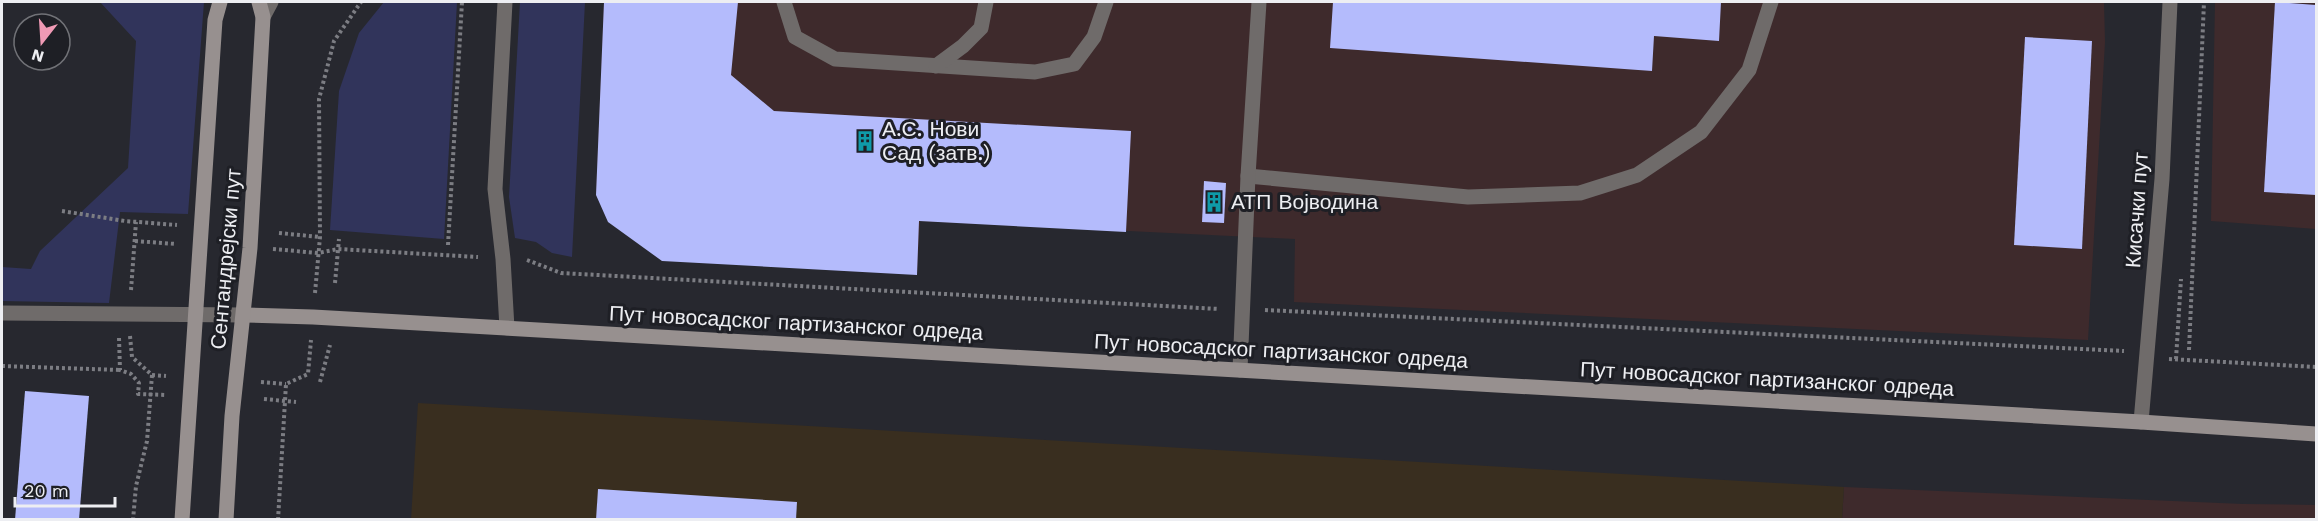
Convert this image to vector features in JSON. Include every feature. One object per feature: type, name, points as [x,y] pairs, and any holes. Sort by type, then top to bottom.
[{"type":"street","name":"Сентандрејски пут","points":[[182,519],[215,20],[220,2]]},
{"type":"street","name":"Сентандрејски пут","points":[[226,519],[232,416],[252,230],[263,17],[259,2]]},
{"type":"street","points":[[263,17],[271,2]]},
{"type":"street","points":[[505,2],[495,189],[503,259],[507,328]]},
{"type":"street","points":[[784,2],[795,38],[835,58],[1035,72],[1074,64],[1094,37],[1106,2]]},
{"type":"street","points":[[936,66],[963,46],[981,28],[986,2]]},
{"type":"street","points":[[1240,370],[1248,176],[1259,2]]},
{"type":"street","points":[[1248,176],[1468,197],[1580,194],[1636,175],[1701,132],[1749,69],[1771,2]]},
{"type":"street","name":"Кисачки пут","points":[[2141,422],[2162,179],[2170,2]]},
{"type":"street","points":[[2,313],[244,315]]},
{"type":"street","name":"Пут новосадског партизанског одреда","points":[[244,315],[313,317],[1240,370],[2316,434]]},
{"type":"path","points":[[278,519],[286,384],[308,374],[320,237],[319,99],[334,41],[361,2]]},
{"type":"path","points":[[448,245],[462,2]]},
{"type":"path","points":[[2189,350],[2204,2]]},
{"type":"path","points":[[62,211],[125,221],[177,225]]},
{"type":"path","points":[[279,233],[320,237]]},
{"type":"path","points":[[335,283],[339,239]]},
{"type":"path","points":[[318,253],[338,249],[528,260],[561,273],[1244,310],[1293,310],[2129,351],[2166,359],[2316,367]]},
{"type":"path","points":[[118,331],[120,370]]},
{"type":"path","points":[[320,382],[330,345]]},
{"type":"path","points":[[2,366],[120,370],[131,374],[139,383],[138,394],[169,395]]},
{"type":"path","points":[[134,519],[136,486],[147,441],[151,394]]},
{"type":"path","points":[[264,399],[297,402]]},
{"type":"shaded area","points":[[100,2],[204,2],[188,214],[120,212],[109,303],[2,301],[2,267],[31,269],[40,251],[128,168],[136,41]]},
{"type":"shaded area","points":[[384,2],[457,2],[444,239],[330,230],[339,91],[359,33]]},
{"type":"shaded area","points":[[520,2],[585,2],[572,257],[552,253],[536,242],[515,238],[509,197]]},
{"type":"shaded area","points":[[604,2],[2104,2],[2105,42],[2088,340],[1294,302],[1295,239],[920,221],[917,275],[596,195]]},
{"type":"shaded area","points":[[2215,2],[2316,2],[2316,229],[2211,221]]},
{"type":"shaded area","points":[[418,403],[1844,487],[1842,520],[411,520]]},
{"type":"shaded area","points":[[1844,487],[2316,505],[2316,520],[1842,520]]},
{"type":"building","name":"А.С. Нови Сад (затв.)","points":[[604,2],[738,2],[731,75],[774,111],[1131,131],[1126,232],[919,221],[917,275],[662,261],[608,222],[596,195]]},
{"type":"building","points":[[1333,2],[1721,2],[1719,41],[1654,36],[1652,71],[1330,48]]},
{"type":"building","points":[[2275,2],[2316,5],[2316,195],[2264,192]]},
{"type":"building","points":[[2025,37],[2092,41],[2082,249],[2014,245]]},
{"type":"building","name":"АТП Војводина","points":[[1204,181],[1226,183],[1224,223],[1202,222]]},
{"type":"building","points":[[25,391],[89,396],[79,520],[15,520]]},
{"type":"building","points":[[598,489],[797,502],[796,520],[596,520]]},
{"type":"place","name":"А.С. Нови Сад (затв.)","points":[[865,141]]},
{"type":"place","name":"АТП Војводина","points":[[1214,202]]}]
